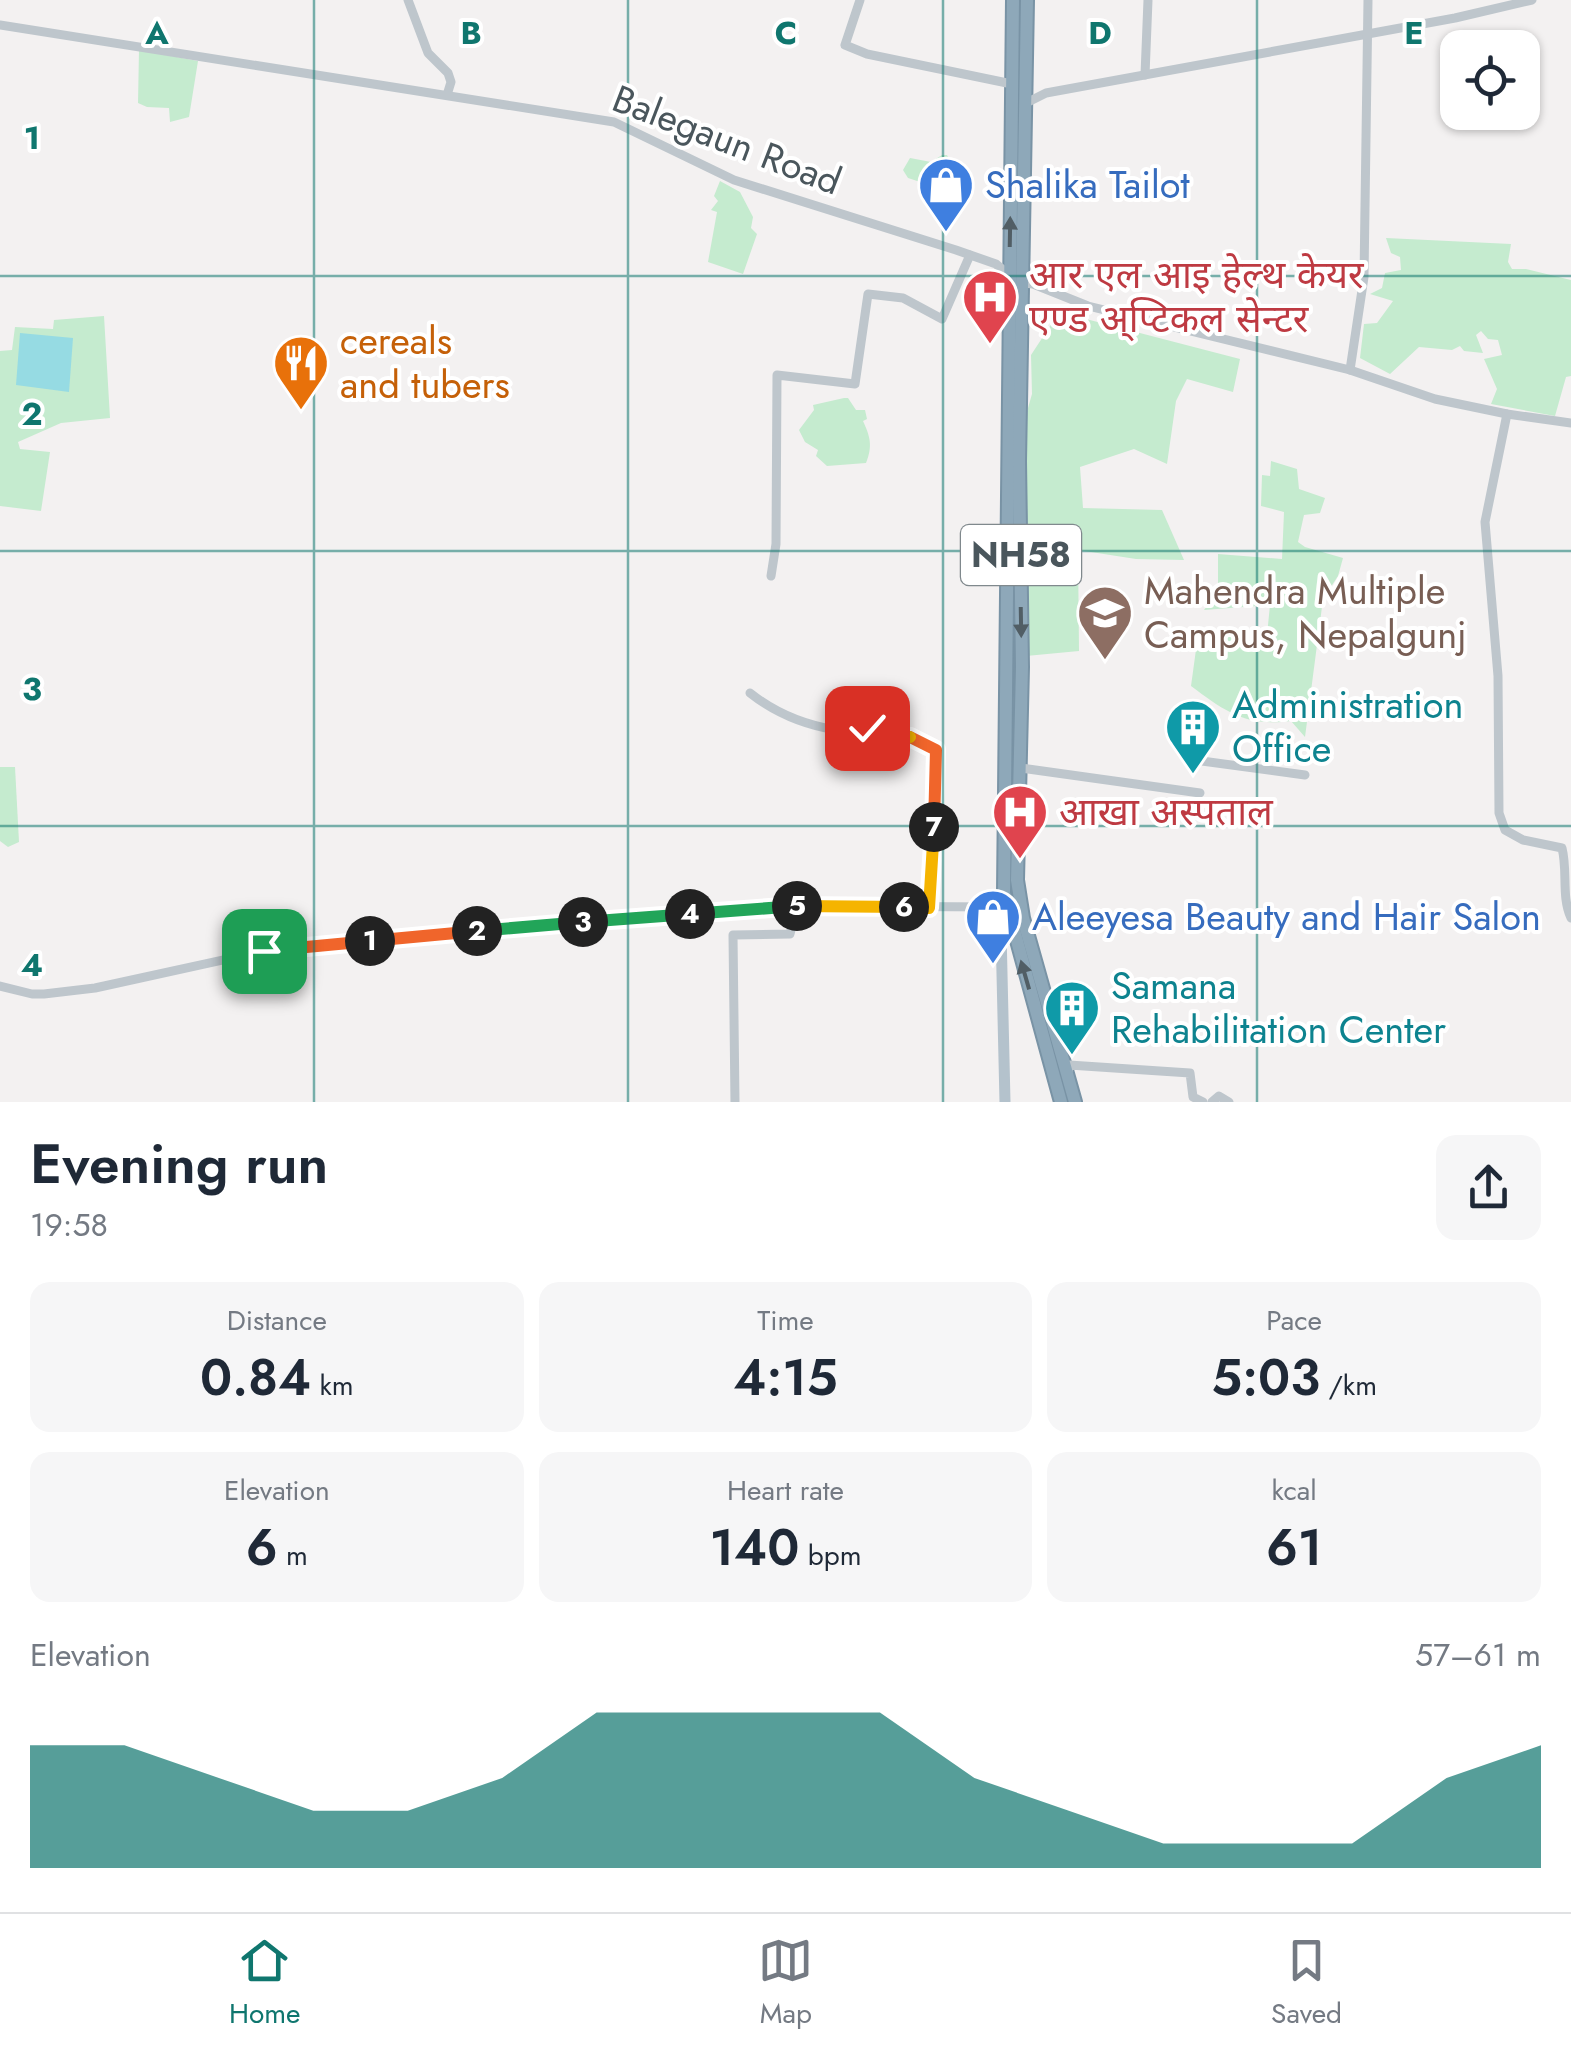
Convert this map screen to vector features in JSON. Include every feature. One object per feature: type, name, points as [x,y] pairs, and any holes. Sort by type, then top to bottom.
[{"type":"highway","name":"NH58","points":[[1013,0],[1019,900],[1076,1102]]},
{"type":"highway","name":"NH58","points":[[1027,0],[1026,103],[1016,279],[1006,907],[1062,1102]]},
{"type":"main road","points":[[1005,1102],[1001,931],[1006,907]]},
{"type":"street","points":[[408,0],[428,53],[448,74],[448,95]]},
{"type":"street","points":[[860,0],[845,45],[867,54],[1012,84]]},
{"type":"street","points":[[1144,76],[1148,0]]},
{"type":"street","points":[[1350,370],[1364,263],[1368,0]]},
{"type":"street","points":[[1026,103],[1046,93],[1532,0]]},
{"type":"street","name":"Balegaun Road","points":[[0,25],[614,122],[734,180],[996,264],[1016,279],[1088,306],[1350,370],[1435,399],[1571,424]]},
{"type":"street","points":[[771,576],[776,544],[776,375],[855,384],[868,294],[903,298],[942,319],[970,255]]},
{"type":"street","points":[[1507,414],[1485,522],[1498,676],[1499,812],[1506,830],[1523,840],[1562,848],[1565,904],[1571,918]]},
{"type":"street","points":[[750,693],[768,707],[806,722],[838,730],[867,728],[898,733],[936,748],[929,908]]},
{"type":"street","points":[[1187,758],[1306,775]]},
{"type":"street","points":[[1020,773],[1022,768],[1200,792]]},
{"type":"street","points":[[0,986],[44,994],[95,988],[264,951],[581,922],[797,906],[1006,907]]},
{"type":"street","points":[[735,1102],[733,935],[790,934],[797,906]]},
{"type":"street","points":[[1068,1070],[1069,1065],[1095,1065],[1161,1073],[1190,1072],[1192,1097],[1203,1102]]},
{"type":"street","points":[[1212,1102],[1219,1096],[1230,1102]]},
{"type":"green space","points":[[139,50],[198,61],[189,117],[170,122],[169,108],[138,103]]},
{"type":"green space","points":[[947,155],[955,172],[968,178],[971,190],[954,193],[908,178],[903,170],[910,158],[931,162]]},
{"type":"green space","points":[[720,181],[740,192],[753,217],[751,228],[757,234],[743,274],[708,262],[717,212],[711,210],[718,201],[714,196]]},
{"type":"green space","points":[[1386,238],[1511,244],[1508,262],[1512,269],[1571,280],[1571,376],[1566,377],[1555,416],[1491,404],[1497,389],[1484,359],[1502,355],[1498,340],[1488,339],[1481,331],[1476,335],[1483,353],[1464,351],[1460,346],[1452,350],[1419,347],[1390,374],[1360,358],[1364,324],[1377,323],[1393,301],[1370,294],[1382,288],[1385,273],[1401,270],[1400,257],[1391,253]]},
{"type":"green space","points":[[104,316],[110,418],[61,423],[18,442],[20,449],[50,452],[41,511],[0,506],[0,351],[12,350],[15,327],[53,329],[54,320]]},
{"type":"green space","points":[[1086,319],[1240,359],[1233,392],[1187,379],[1176,401],[1167,464],[1134,449],[1080,467],[1083,508],[1162,510],[1184,560],[1136,559],[1078,550],[1079,651],[1026,656],[1026,415],[1032,394],[1031,355],[1052,323]]},
{"type":"green space","points":[[844,398],[856,410],[865,410],[867,419],[863,421],[870,441],[868,457],[866,463],[827,466],[799,430],[814,410],[813,405]]},
{"type":"green space","points":[[1271,461],[1297,469],[1299,489],[1325,498],[1320,513],[1304,515],[1298,542],[1343,558],[1338,576],[1323,599],[1305,737],[1291,721],[1261,722],[1237,716],[1191,686],[1198,635],[1226,631],[1245,642],[1267,635],[1270,605],[1204,610],[1218,591],[1218,554],[1282,559],[1284,512],[1261,506],[1262,475],[1270,476]]},
{"type":"green space","points":[[0,767],[15,767],[19,842],[8,847],[0,841]]},
{"type":"water","points":[[20,333],[73,338],[69,392],[16,385]]},
{"type":"place","name":"Shalika Tailot","points":[[946,234]]},
{"type":"place","name":"आर एल आइ हेल्थ केयर एण्ड अ्प्टिकल सेन्टर","points":[[990,346]]},
{"type":"place","name":"cereals and tubers","points":[[301,412]]},
{"type":"place","name":"Mahendra Multiple Campus, Nepalgunj","points":[[1105,662]]},
{"type":"place","name":"Administration Office","points":[[1193,776]]},
{"type":"place","name":"आखा अस्पताल","points":[[1020,861]]},
{"type":"place","name":"Aleeyesa Beauty and Hair Salon","points":[[993,966]]},
{"type":"place","name":"Samana Rehabilitation Center","points":[[1072,1057]]},
{"type":"route","points":[[264,951],[797,906],[929,908],[936,748],[898,733],[867,728]]}]
